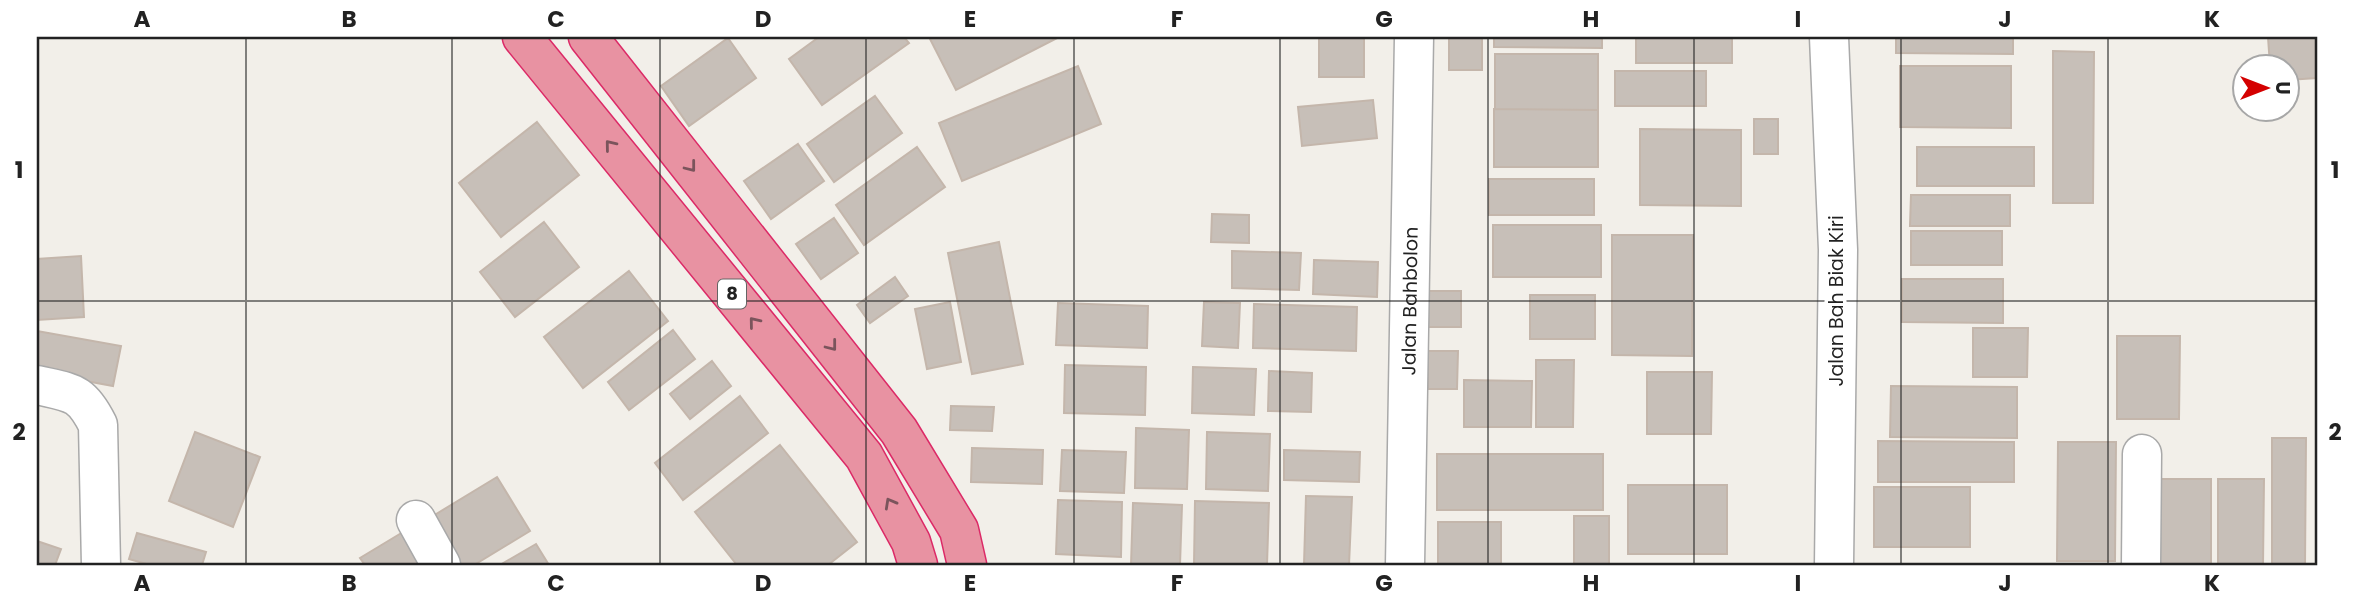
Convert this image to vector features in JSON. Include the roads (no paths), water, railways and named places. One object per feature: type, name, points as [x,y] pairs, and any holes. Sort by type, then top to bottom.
[{"type":"highway","name":"8","points":[[522,37],[864,456],[911,542],[918,565]]},
{"type":"highway","name":"8","points":[[588,37],[899,431],[959,530],[967,565]]},
{"type":"street","name":"Jalan Bahbolon","points":[[1405,565],[1414,37]]},
{"type":"street","name":"Jalan Bah Biak Kiri","points":[[1829,37],[1838,250],[1834,565]]},
{"type":"street","points":[[37,385],[75,394],[88,404],[98,425],[101,565]]},
{"type":"street","points":[[2141,565],[2142,454]]},
{"type":"street","points":[[416,520],[441,565]]}]
